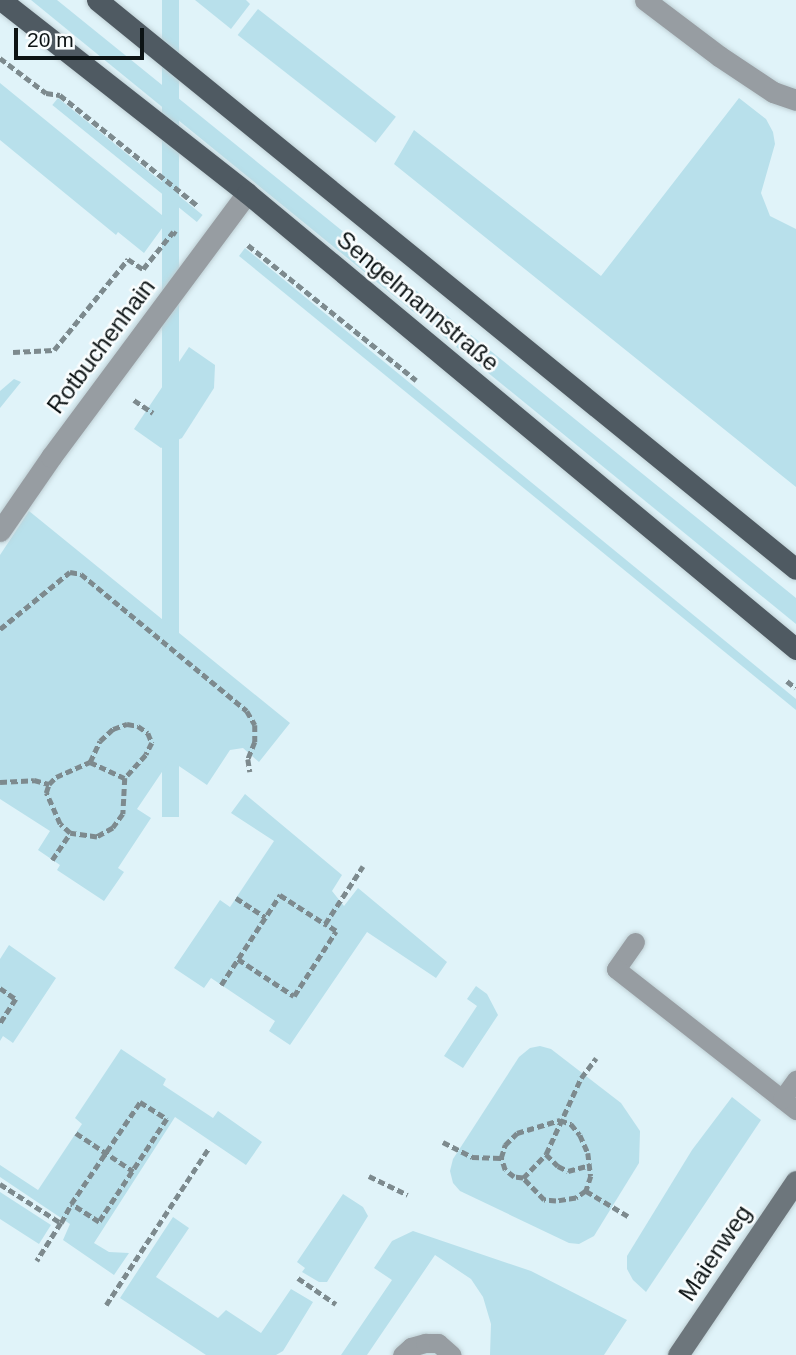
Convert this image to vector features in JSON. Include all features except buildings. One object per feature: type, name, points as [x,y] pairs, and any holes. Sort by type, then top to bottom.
[{"type":"main road","name":"Sengelmannstraße","points":[[1,0],[247,193],[796,649]]},
{"type":"main road","name":"Sengelmannstraße","points":[[97,0],[796,569]]},
{"type":"street","points":[[645,0],[719,56],[773,92],[796,100]]},
{"type":"street","name":"Rotbuchenhain","points":[[0,531],[247,193]]},
{"type":"street","name":"Maienweg","points":[[678,1355],[796,1181]]},
{"type":"lane","points":[[635,942],[616,969],[789,1105],[796,1080]]},
{"type":"lane","points":[[402,1355],[411,1347],[438,1343],[452,1355]]},
{"type":"path","points":[[0,58],[46,93],[60,95],[426,389]]},
{"type":"path","points":[[13,352],[54,350],[128,259],[143,270],[173,232],[202,254]]},
{"type":"path","points":[[0,629],[71,572],[81,574],[247,711],[255,725],[256,742],[248,759],[250,772]]},
{"type":"path","points":[[786,680],[796,688]]},
{"type":"path","points":[[127,724],[138,726],[148,733],[152,743],[146,755],[125,778],[123,814],[113,828],[97,837],[70,833],[60,824],[46,793],[48,784],[56,777],[90,762],[100,741],[113,729],[127,724]]},
{"type":"path","points":[[90,762],[125,778]]},
{"type":"path","points":[[0,782],[34,780],[48,784]]},
{"type":"path","points":[[52,860],[70,833]]},
{"type":"path","points":[[325,925],[363,866]]},
{"type":"path","points":[[221,985],[265,917],[280,895],[336,931],[294,996],[238,959]]},
{"type":"path","points":[[236,898],[265,917]]},
{"type":"path","points":[[0,988],[16,999],[0,1024]]},
{"type":"path","points":[[523,1178],[545,1154],[560,1120],[575,1096],[581,1078],[596,1058]]},
{"type":"path","points":[[37,1261],[71,1204],[140,1102],[167,1119],[99,1222],[71,1204]]},
{"type":"path","points":[[560,1120],[571,1124],[580,1135],[590,1165],[586,1191],[576,1198],[544,1200],[523,1178],[514,1177],[505,1170],[501,1158],[505,1144],[517,1133],[560,1120]]},
{"type":"path","points":[[76,1133],[133,1171]]},
{"type":"path","points":[[443,1142],[472,1157],[501,1158]]},
{"type":"path","points":[[106,1306],[208,1149]]},
{"type":"path","points":[[545,1154],[568,1171],[590,1165]]},
{"type":"path","points":[[369,1176],[408,1195]]},
{"type":"path","points":[[0,1184],[61,1223]]},
{"type":"path","points":[[586,1191],[628,1216]]},
{"type":"path","points":[[298,1278],[336,1304]]},
{"type":"shaded area","points":[[31,0],[57,0],[796,598],[796,624]]},
{"type":"shaded area","points":[[162,0],[179,0],[179,817],[162,817]]},
{"type":"shaded area","points":[[195,0],[246,0],[250,4],[231,29]]},
{"type":"shaded area","points":[[258,9],[396,117],[376,143],[238,35]]},
{"type":"shaded area","points":[[0,83],[168,220],[144,253],[118,232],[116,235],[0,140]]},
{"type":"shaded area","points":[[58,98],[203,215],[197,222],[52,105]]},
{"type":"shaded area","points":[[739,98],[766,119],[773,132],[775,144],[761,193],[770,216],[796,229],[796,487],[394,164],[414,130],[601,276]]},
{"type":"shaded area","points":[[245,248],[796,699],[796,710],[239,256]]},
{"type":"shaded area","points":[[189,347],[215,365],[214,388],[182,438],[161,448],[134,429]]},
{"type":"shaded area","points":[[14,379],[21,382],[0,408],[0,391]]},
{"type":"shaded area","points":[[29,511],[290,723],[259,762],[243,748],[230,750],[207,785],[170,760],[137,809],[151,818],[118,868],[124,872],[104,901],[57,870],[60,865],[38,850],[50,831],[0,799],[0,555]]},
{"type":"shaded area","points":[[245,794],[342,875],[332,891],[344,906],[358,888],[447,962],[436,978],[367,932],[290,1045],[269,1031],[275,1021],[211,978],[204,988],[174,968],[220,900],[230,907],[274,841],[231,813]]},
{"type":"shaded area","points":[[9,945],[56,978],[13,1043],[3,1036],[0,1041],[0,959]]},
{"type":"shaded area","points":[[476,986],[487,994],[498,1015],[463,1068],[444,1056],[477,1006],[467,999]]},
{"type":"shaded area","points":[[540,1046],[551,1049],[621,1103],[640,1131],[639,1163],[594,1236],[579,1244],[569,1243],[460,1191],[453,1183],[450,1171],[453,1159],[519,1057],[530,1048]]},
{"type":"shaded area","points":[[121,1049],[166,1079],[163,1085],[213,1118],[218,1111],[262,1142],[246,1165],[175,1117],[94,1243],[109,1252],[129,1253],[114,1275],[63,1240],[70,1224],[0,1177],[0,1165],[38,1190],[82,1124],[75,1118]]},
{"type":"shaded area","points":[[732,1097],[761,1120],[646,1292],[633,1280],[627,1269],[627,1256],[692,1150]]},
{"type":"shaded area","points":[[0,1192],[51,1225],[39,1244],[0,1219]]},
{"type":"shaded area","points":[[343,1194],[363,1207],[368,1216],[327,1282],[319,1282],[302,1272],[305,1268],[297,1262]]},
{"type":"shaded area","points":[[173,1217],[189,1228],[156,1277],[218,1318],[226,1310],[261,1333],[291,1289],[313,1302],[283,1351],[276,1355],[206,1355],[120,1298]]},
{"type":"shaded area","points":[[413,1231],[531,1271],[627,1320],[604,1355],[490,1355],[491,1324],[483,1297],[471,1279],[435,1255],[367,1355],[341,1355],[392,1280],[374,1268],[392,1241]]}]
